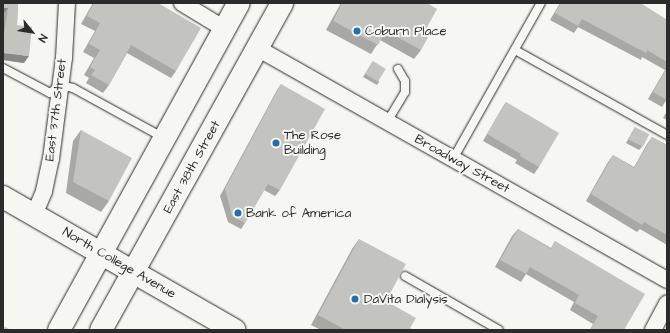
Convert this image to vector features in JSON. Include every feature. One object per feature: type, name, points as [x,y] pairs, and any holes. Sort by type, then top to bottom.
[{"type":"main road","points":[[59,330],[240,3]]},
{"type":"main road","name":"East 38th Street","points":[[101,330],[282,3]]},
{"type":"main road","name":"North College Avenue","points":[[3,197],[234,330]]},
{"type":"street","name":"East 37th Street","points":[[34,215],[44,191],[51,159],[60,85],[67,3]]},
{"type":"street","points":[[182,3],[225,29]]},
{"type":"street","name":"Broadway Street","points":[[257,48],[667,280]]},
{"type":"street","points":[[653,330],[667,304]]},
{"type":"lane","points":[[453,159],[541,3]]},
{"type":"lane","points":[[515,50],[667,135]]},
{"type":"lane","points":[[3,68],[50,93],[60,85],[73,88],[165,139]]},
{"type":"lane","points":[[387,122],[405,92],[405,81],[398,69]]},
{"type":"lane","points":[[405,276],[499,330]]},
{"type":"building","points":[[3,3],[18,3],[17,25],[32,27],[29,56],[3,53],[3,40],[8,8],[3,8]]},
{"type":"building","points":[[94,3],[158,3],[201,28],[176,71],[131,45],[109,85],[91,75],[95,70],[90,67],[100,50],[89,44],[100,23],[87,16]]},
{"type":"building","name":"Coburn Place","points":[[342,3],[427,3],[437,9],[425,31],[430,34],[421,50],[386,31],[378,45],[333,21]]},
{"type":"building","points":[[561,3],[640,3],[667,20],[667,62],[647,50],[646,53],[582,19],[578,26],[555,13]]},
{"type":"building","points":[[373,61],[386,69],[378,82],[365,74]]},
{"type":"building","points":[[667,68],[667,100],[653,92]]},
{"type":"building","name":"The Rose Building","points":[[281,84],[325,109],[280,190],[268,184],[245,223],[232,216],[225,189]]},
{"type":"building","points":[[506,102],[559,133],[539,167],[520,156],[521,154],[487,134]]},
{"type":"building","points":[[635,127],[649,134],[643,147],[629,139]]},
{"type":"building","points":[[81,130],[132,158],[109,201],[73,182]]},
{"type":"building","points":[[652,137],[667,145],[667,235],[644,222],[642,225],[591,194],[613,155],[634,168]]},
{"type":"building","points":[[518,229],[551,249],[555,241],[645,294],[624,330],[590,330],[598,316],[575,303],[579,295],[530,267],[526,274],[500,260]]},
{"type":"building","name":"DaVita Dialysis","points":[[359,239],[406,264],[386,301],[416,318],[410,328],[413,330],[346,330],[318,315]]},
{"type":"building","points":[[3,326],[11,330],[3,330]]},
{"type":"place","name":"Coburn Place","points":[[357,31]]},
{"type":"place","name":"The Rose Building","points":[[276,143]]},
{"type":"place","name":"Bank of America","points":[[238,213]]},
{"type":"place","name":"DaVita Dialysis","points":[[355,299]]}]
